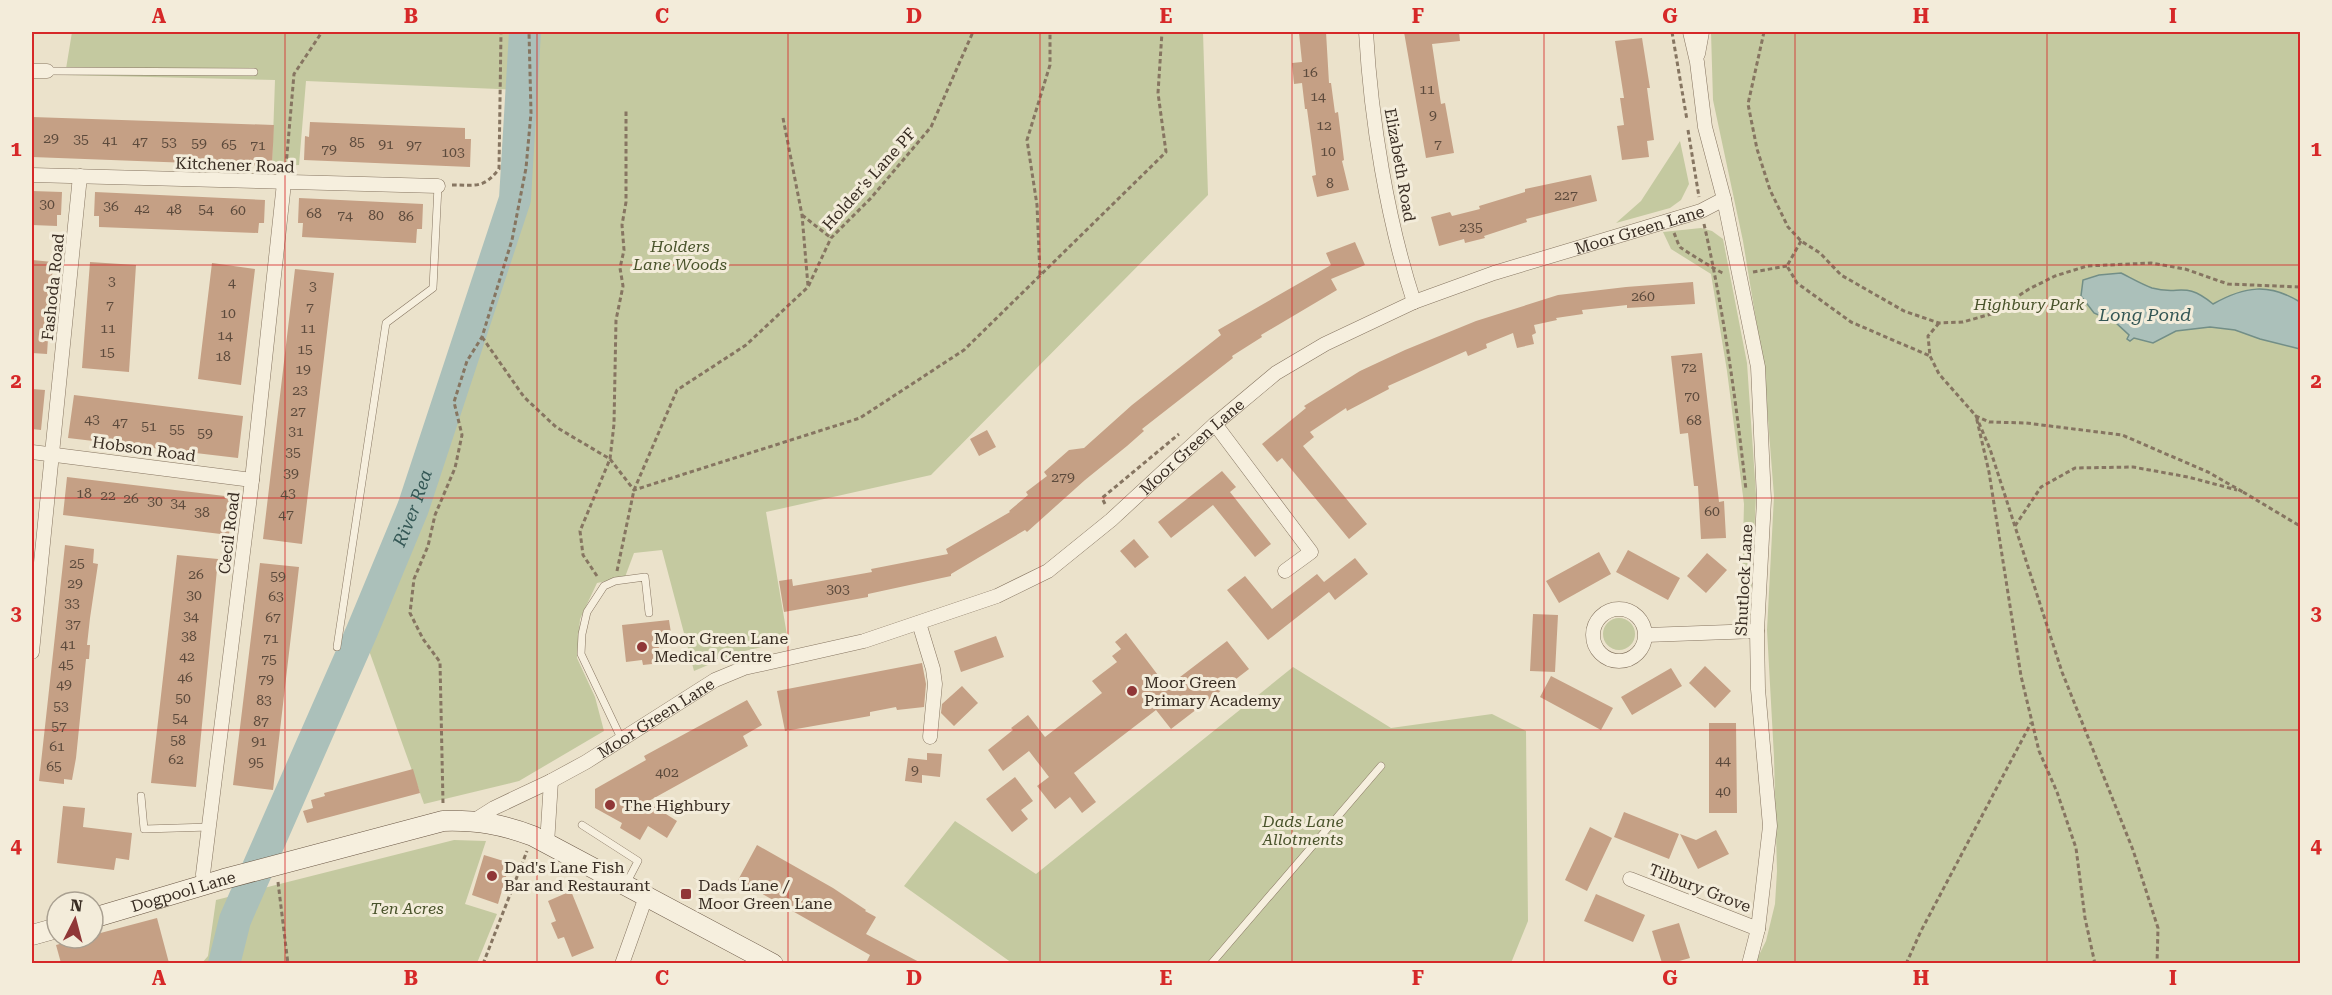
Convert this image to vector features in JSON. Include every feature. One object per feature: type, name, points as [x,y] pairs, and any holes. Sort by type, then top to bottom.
[{"type":"street","name":"Elizabeth Road","points":[[1366,32],[1374,119],[1401,262],[1414,302]]},
{"type":"street","name":"Moor Green Lane","points":[[276,866],[443,821],[475,820],[494,808],[551,781],[715,680],[744,668],[864,641],[998,596],[1048,571],[1111,520],[1215,424],[1276,374],[1325,344],[1414,302],[1494,273],[1701,211],[1724,200],[1705,127],[1697,62],[1690,32]]},
{"type":"street","name":"Moor Green Lane","points":[[1697,62],[1702,32]]},
{"type":"street","points":[[32,70],[47,71]]},
{"type":"street","name":"Kitchener Road","points":[[32,175],[438,186]]},
{"type":"street","name":"Fashoda Road","points":[[32,652],[80,176]]},
{"type":"street","name":"Cecil Road","points":[[204,886],[284,183]]},
{"type":"street","name":"Shutlock Lane","points":[[1724,200],[1759,378],[1764,500],[1757,631],[1758,689],[1770,826],[1758,929],[1749,963]]},
{"type":"street","points":[[1215,424],[1311,552],[1285,571]]},
{"type":"street","name":"Hobson Road","points":[[32,452],[252,480]]},
{"type":"street","points":[[919,623],[933,669],[935,684],[930,737]]},
{"type":"street","points":[[1646,635],[1757,631]]},
{"type":"street","points":[[540,840],[551,781]]},
{"type":"street","points":[[475,820],[505,825],[540,840],[773,963]]},
{"type":"street","name":"Dogpool Lane","points":[[105,915],[276,866]]},
{"type":"street","name":"Tilbury Grove","points":[[1630,879],[1758,929]]},
{"type":"street","points":[[622,963],[648,897]]},
{"type":"lane","points":[[47,71],[254,72]]},
{"type":"lane","points":[[337,646],[386,324],[433,288],[438,186]]},
{"type":"lane","points":[[621,738],[580,654],[587,612],[604,586],[615,581],[645,577],[650,613]]},
{"type":"lane","points":[[1211,963],[1381,766]]},
{"type":"lane","points":[[141,796],[144,829],[210,828]]},
{"type":"lane","points":[[582,825],[638,861],[625,886]]},
{"type":"path","points":[[284,183],[294,74],[322,32]]},
{"type":"path","points":[[438,186],[478,185],[488,182],[499,169],[501,32]]},
{"type":"path","points":[[443,821],[440,662],[423,639],[410,613],[414,579],[428,546],[435,515],[455,468],[462,435],[454,402],[467,362],[482,337],[512,240],[526,168],[531,113],[529,32]]},
{"type":"path","name":"Holder's Lane PF","points":[[615,581],[634,490],[676,390],[746,345],[808,287],[831,238],[871,198],[931,127],[973,32]]},
{"type":"path","points":[[1040,275],[1037,205],[1027,140],[1050,65],[1050,32]]},
{"type":"path","points":[[482,337],[525,397],[556,427],[610,459],[634,490],[860,418],[964,350],[1166,152],[1158,93],[1162,32]]},
{"type":"path","points":[[1671,32],[1681,79],[1701,211],[1715,271],[1732,370],[1748,499]]},
{"type":"path","points":[[1764,32],[1748,104],[1757,149],[1770,190],[1788,227],[1840,274],[1904,312],[1939,323],[1963,322],[1991,314],[2046,281],[2087,266],[2151,263],[2185,269],[2228,284],[2301,288]]},
{"type":"path","points":[[604,586],[584,555],[580,531],[610,459],[614,424],[616,320],[623,286],[620,268],[624,250],[622,225],[626,202],[626,110]]},
{"type":"path","points":[[783,118],[802,215],[808,287]]},
{"type":"path","points":[[802,215],[831,238]]},
{"type":"path","points":[[1669,220],[1681,248],[1715,271],[1740,275],[1786,266],[1801,241]]},
{"type":"path","points":[[1786,266],[1797,283],[1851,322],[1930,356]]},
{"type":"path","points":[[1939,323],[1928,336],[1930,356],[1939,374],[1976,416],[1990,449],[2062,672],[2137,861],[2158,928],[2157,963]]},
{"type":"path","points":[[1976,416],[1989,422],[2026,423],[2122,435],[2208,472],[2301,526]]},
{"type":"path","points":[[1976,416],[1989,472],[2021,676],[2038,751],[2057,792],[2076,848],[2085,918],[2095,963]]},
{"type":"path","points":[[2015,526],[2041,487],[2075,468],[2133,467],[2188,477],[2243,492]]},
{"type":"path","points":[[1906,963],[2032,722]]},
{"type":"path","points":[[483,963],[540,840]]},
{"type":"path","points":[[276,866],[288,963]]},
{"type":"green space","name":"Holders Lane Woods","points":[[72,32],[1203,32],[1208,195],[931,475],[766,512],[788,641],[736,653],[694,671],[662,550],[634,553],[625,577],[597,583],[580,619],[577,658],[595,697],[604,731],[519,781],[424,804],[362,631],[413,508],[515,199],[523,90],[306,81],[299,165],[272,166],[275,80],[65,75]]},
{"type":"green space","name":"Highbury Park","points":[[1711,32],[2300,32],[2300,963],[1755,963],[1766,941],[1775,904],[1777,871],[1767,630],[1774,496],[1764,369],[1743,241],[1713,100]]},
{"type":"green space","points":[[1680,141],[1689,184],[1681,200],[1670,208],[1616,223],[1641,201]]},
{"type":"green space","points":[[1701,228],[1712,231],[1723,239],[1747,363],[1756,495],[1750,624],[1741,622],[1744,504],[1727,371],[1711,274],[1671,249],[1663,232]]},
{"type":"green space","points":[[1619,618],[1630,623],[1635,634],[1630,645],[1619,650],[1608,645],[1603,634],[1608,623]]},
{"type":"green space","name":"Dads Lane Allotments","points":[[1293,667],[1391,728],[1492,714],[1526,731],[1528,921],[1511,963],[1012,963],[904,886],[955,821],[1036,874]]},
{"type":"green space","name":"Ten Acres","points":[[454,840],[486,841],[465,904],[497,914],[477,963],[202,963],[208,956],[216,900]]},
{"type":"water","name":"Long Pond","points":[[2121,273],[2152,288],[2195,292],[2213,304],[2246,290],[2267,290],[2289,296],[2300,302],[2300,349],[2235,330],[2210,327],[2176,331],[2153,343],[2134,338],[2130,341],[2127,339],[2129,335],[2116,323],[2094,313],[2081,296],[2083,280],[2099,275]]},
{"type":"building","points":[[1326,32],[1329,83],[1331,83],[1335,113],[1338,112],[1344,160],[1342,161],[1349,190],[1317,197],[1312,176],[1316,175],[1307,109],[1305,109],[1302,83],[1294,84],[1292,63],[1302,62],[1299,33]]},
{"type":"building","points":[[1404,32],[1459,32],[1460,41],[1432,44],[1441,104],[1445,103],[1454,153],[1426,158]]},
{"type":"building","points":[[1642,38],[1650,88],[1647,88],[1654,140],[1647,141],[1649,157],[1622,160],[1617,126],[1624,125],[1620,98],[1624,98],[1615,41]]},
{"type":"building","points":[[32,117],[274,125],[272,166],[32,157]]},
{"type":"building","points":[[310,122],[465,128],[465,139],[471,139],[470,167],[304,160],[305,136],[309,137]]},
{"type":"building","points":[[1591,175],[1597,201],[1526,219],[1527,222],[1484,236],[1485,238],[1465,243],[1464,239],[1439,246],[1431,217],[1450,212],[1452,216],[1480,209],[1479,206],[1525,192],[1525,189]]},
{"type":"building","points":[[32,191],[62,192],[61,215],[57,215],[57,226],[32,225]]},
{"type":"building","points":[[95,192],[265,200],[264,223],[259,223],[258,233],[99,227],[99,216],[94,216]]},
{"type":"building","points":[[299,198],[423,204],[422,229],[417,229],[416,243],[302,237],[303,223],[298,223]]},
{"type":"building","points":[[1355,242],[1365,265],[1331,279],[1337,290],[1261,335],[1262,337],[1232,356],[1233,358],[1142,429],[1144,431],[1027,532],[1025,530],[951,576],[868,594],[868,597],[784,612],[779,581],[792,579],[793,586],[872,572],[871,569],[948,554],[946,549],[1010,512],[1028,495],[1026,492],[1047,476],[1044,472],[1069,450],[1084,448],[1132,405],[1221,335],[1218,330],[1331,265],[1326,253]]},
{"type":"building","points":[[32,260],[53,262],[47,354],[32,353]]},
{"type":"building","points":[[90,262],[136,265],[129,372],[82,368]]},
{"type":"building","points":[[212,263],[255,269],[241,385],[198,379]]},
{"type":"building","points":[[295,269],[334,273],[302,544],[263,539]]},
{"type":"building","points":[[1693,282],[1695,304],[1627,308],[1627,305],[1582,310],[1583,314],[1556,318],[1557,320],[1534,325],[1536,333],[1532,335],[1534,344],[1517,348],[1513,333],[1486,344],[1487,348],[1468,356],[1466,351],[1388,386],[1389,389],[1347,411],[1346,408],[1310,432],[1314,437],[1303,446],[1367,524],[1349,539],[1282,458],[1277,462],[1262,444],[1306,408],[1304,406],[1360,371],[1476,321],[1558,295]]},
{"type":"building","points":[[1702,353],[1719,502],[1724,501],[1726,538],[1701,539],[1698,486],[1694,486],[1688,433],[1680,434],[1671,356]]},
{"type":"building","points":[[32,389],[45,390],[41,430],[32,429]]},
{"type":"building","points":[[74,395],[243,416],[238,458],[68,438]]},
{"type":"building","points":[[987,430],[996,447],[979,456],[970,439]]},
{"type":"building","points":[[1222,471],[1236,487],[1230,492],[1271,544],[1255,557],[1213,505],[1171,538],[1158,522]]},
{"type":"building","points":[[67,477],[233,497],[229,535],[63,515]]},
{"type":"building","points":[[1134,539],[1149,557],[1135,568],[1120,551]]},
{"type":"building","points":[[65,545],[94,549],[93,563],[98,564],[90,618],[87,645],[90,645],[89,659],[86,659],[76,758],[72,780],[64,779],[64,784],[39,781]]},
{"type":"building","points":[[1628,550],[1680,578],[1668,600],[1616,572]]},
{"type":"building","points":[[1599,552],[1611,574],[1559,603],[1546,581]]},
{"type":"building","points":[[1707,553],[1727,570],[1706,593],[1687,576]]},
{"type":"building","points":[[177,555],[218,559],[196,787],[151,783]]},
{"type":"building","points":[[1355,558],[1368,574],[1335,600],[1329,592],[1268,640],[1227,590],[1245,576],[1272,609],[1317,574],[1324,582]]},
{"type":"building","points":[[260,563],[299,567],[273,790],[233,785]]},
{"type":"building","points":[[1533,614],[1558,615],[1555,672],[1530,671]]},
{"type":"building","name":"Moor Green Lane Medical Centre","points":[[669,620],[671,633],[657,634],[661,663],[643,665],[642,660],[626,662],[622,625]]},
{"type":"building","points":[[1126,633],[1167,687],[1227,641],[1249,669],[1171,729],[1156,710],[1074,773],[1096,802],[1082,813],[1070,797],[1055,809],[1037,786],[1049,777],[1029,751],[1003,771],[988,750],[1028,715],[1045,737],[1102,693],[1092,681],[1117,662],[1112,656],[1121,649],[1115,642]]},
{"type":"building","points":[[996,636],[1004,657],[961,672],[954,651]]},
{"type":"building","points":[[922,663],[926,684],[924,707],[897,710],[896,707],[870,712],[870,716],[785,731],[777,691]]},
{"type":"building","points":[[1705,666],[1731,691],[1715,708],[1689,683]]},
{"type":"building","points":[[1671,668],[1682,686],[1632,715],[1621,697]]},
{"type":"building","points":[[1551,676],[1613,708],[1601,730],[1540,697]]},
{"type":"building","points":[[962,686],[978,703],[954,726],[941,713],[942,704]]},
{"type":"building","points":[[747,700],[762,725],[743,736],[748,746],[647,802],[677,821],[667,838],[648,826],[640,840],[620,828],[622,823],[595,808],[595,789],[646,760],[644,756]]},
{"type":"building","points":[[1709,723],[1736,723],[1737,813],[1709,813]]},
{"type":"building","points":[[927,753],[942,754],[940,777],[922,775],[922,783],[905,781],[908,758],[927,760]]},
{"type":"building","points":[[413,769],[420,793],[307,823],[303,811],[313,808],[311,800],[325,796],[324,793]]},
{"type":"building","points":[[1015,777],[1033,801],[1021,810],[1028,819],[1012,832],[986,799]]},
{"type":"building","points":[[63,806],[85,808],[83,827],[132,833],[129,860],[116,858],[114,870],[57,863]]},
{"type":"building","points":[[1624,812],[1679,834],[1669,859],[1614,837]]},
{"type":"building","points":[[1590,827],[1612,838],[1587,891],[1565,880]]},
{"type":"building","points":[[1716,830],[1729,854],[1698,869],[1680,834],[1696,840]]},
{"type":"building","points":[[757,845],[833,888],[876,917],[866,934],[921,963],[866,963],[870,955],[738,880]]},
{"type":"building","name":"Dad's Lane Fish Bar and Restaurant","points":[[484,855],[510,863],[498,904],[472,895]]},
{"type":"building","points":[[571,891],[594,948],[572,957],[564,937],[558,939],[551,923],[556,921],[548,901]]},
{"type":"building","points":[[1596,894],[1645,915],[1633,942],[1584,921]]},
{"type":"building","points":[[157,918],[169,963],[61,963],[57,950],[105,950],[105,932]]},
{"type":"building","points":[[1679,923],[1690,958],[1662,963],[1652,931]]},
{"type":"waterway","name":"River Rea","points":[[224,964],[235,920],[362,631],[413,508],[515,199],[525,32]]},
{"type":"place","name":"Moor Green Lane Medical Centre","points":[[642,647]]},
{"type":"place","name":"Moor Green Primary Academy","points":[[1132,691]]},
{"type":"place","name":"The Highbury","points":[[610,805]]},
{"type":"place","name":"Dad's Lane Fish Bar and Restaurant","points":[[492,876]]},
{"type":"place","name":"Dads Lane / Moor Green Lane","points":[[686,894]]}]
